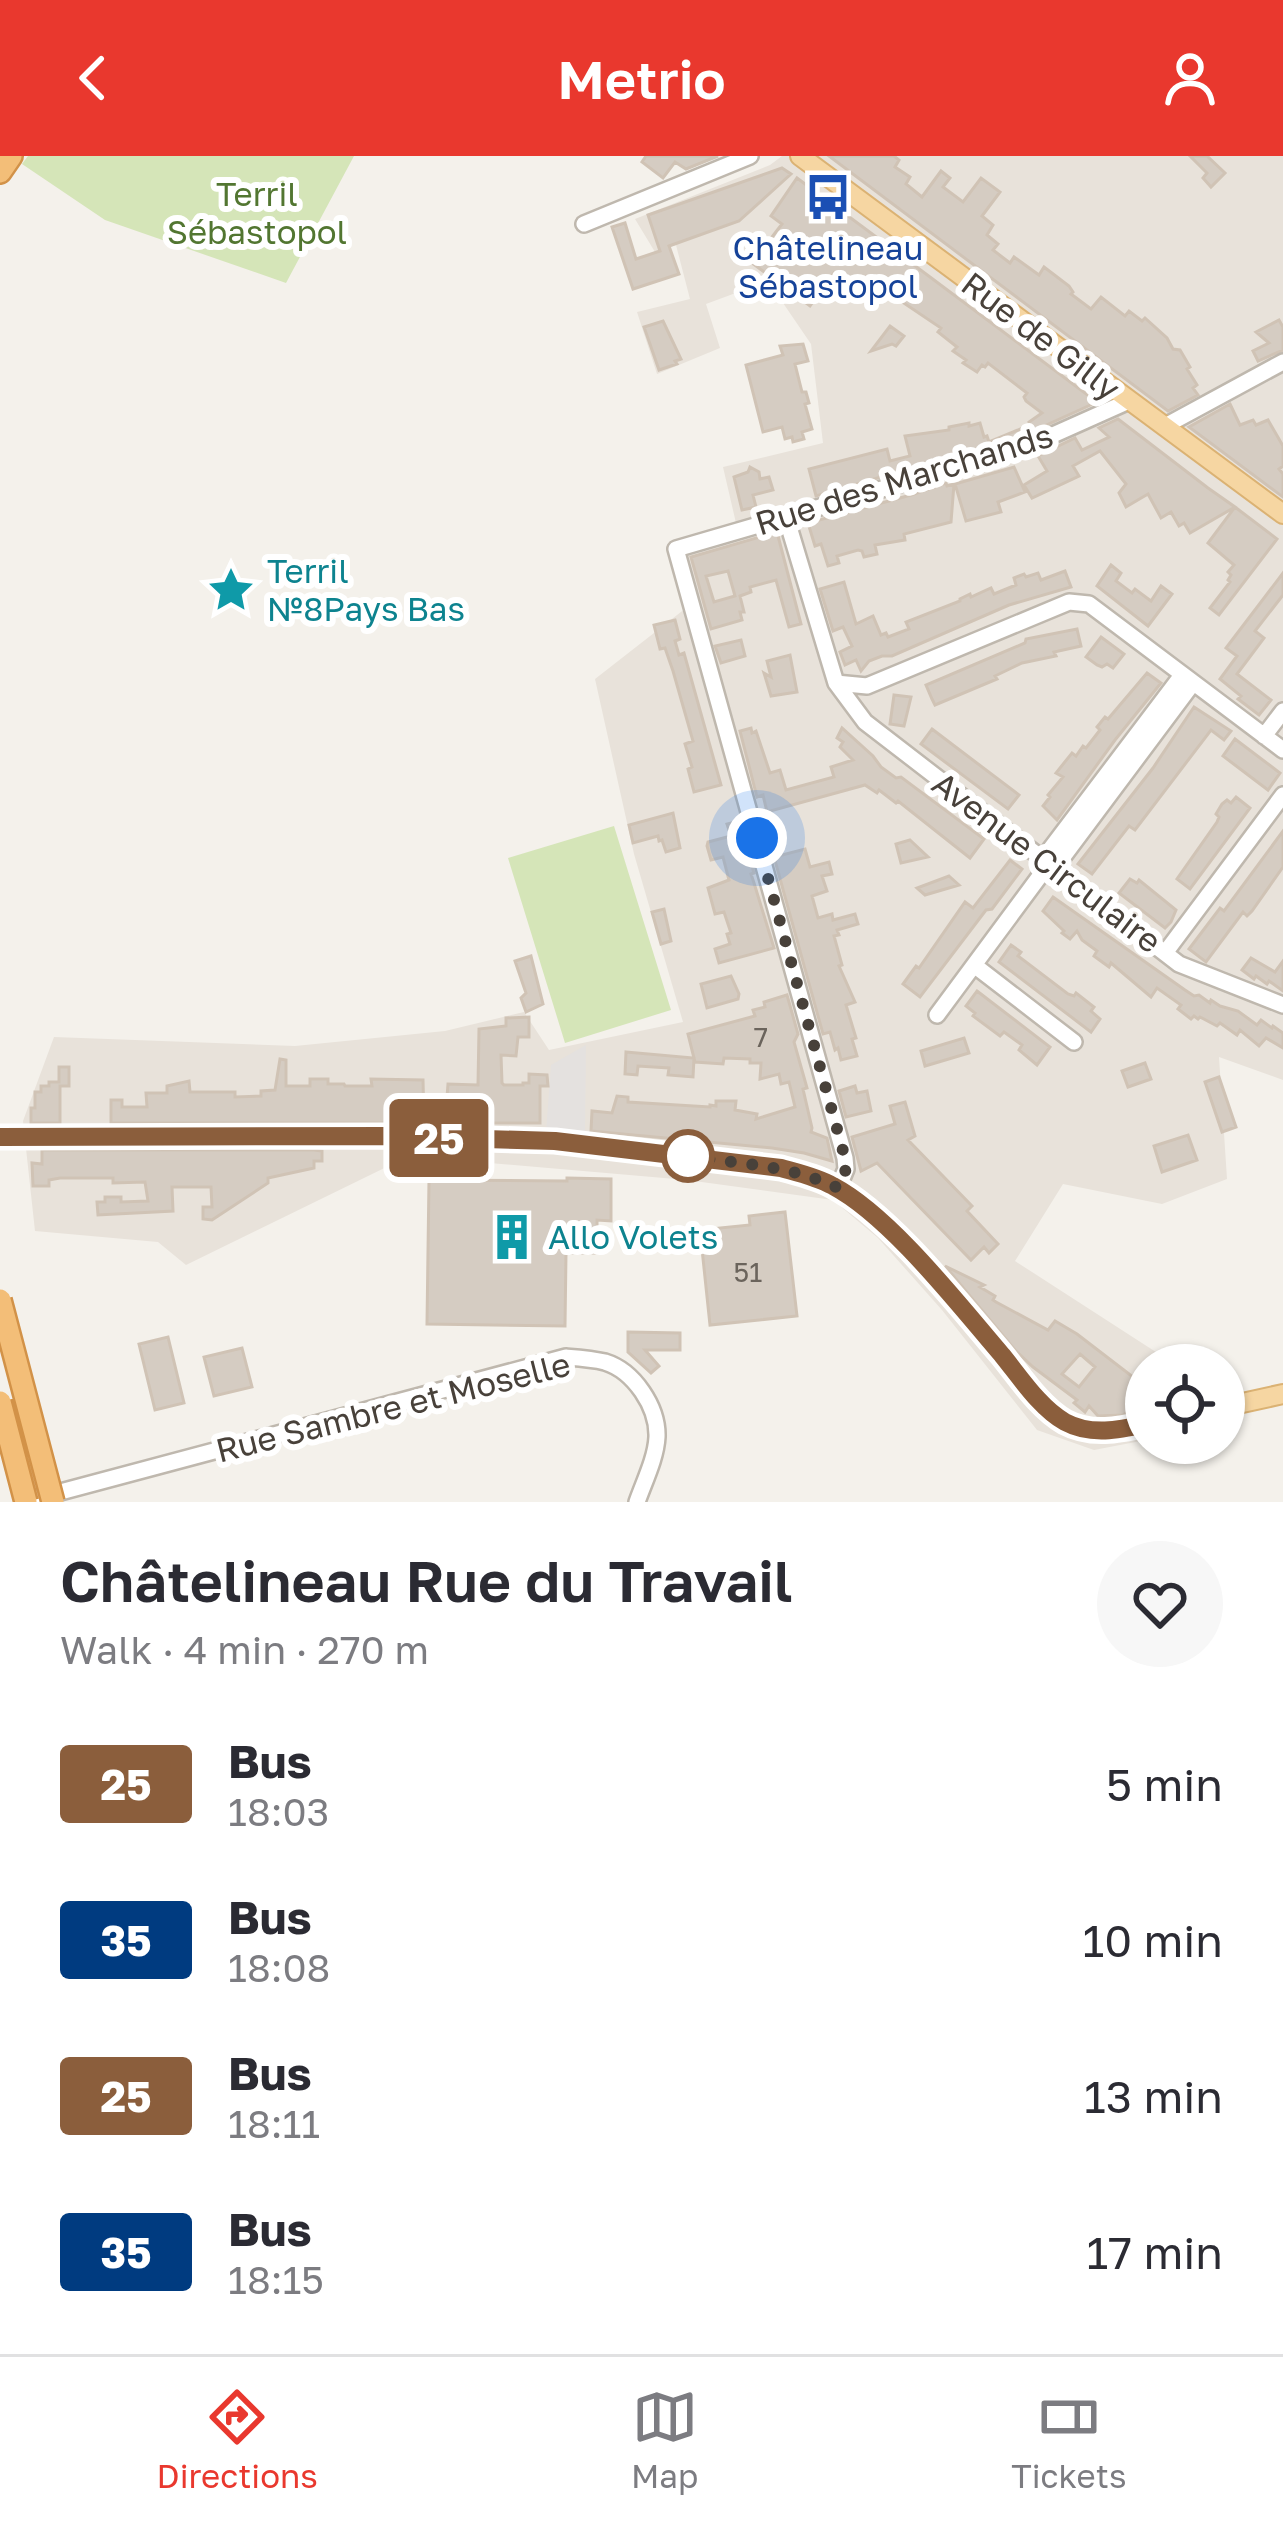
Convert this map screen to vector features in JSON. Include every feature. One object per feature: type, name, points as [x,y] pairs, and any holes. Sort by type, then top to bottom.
[{"type":"highway","points":[[0,172],[11,156]]},
{"type":"highway","points":[[0,1300],[53,1502]]},
{"type":"highway","points":[[0,1402],[25,1502]]},
{"type":"main road","name":"Rue de Gilly","points":[[813,160],[1283,514]]},
{"type":"main road","points":[[0,1137],[384,1136],[555,1141],[781,1168],[838,1188],[870,1212],[1062,1420],[1100,1432],[1125,1428]]},
{"type":"main road","points":[[1245,1402],[1283,1394]]},
{"type":"street","points":[[584,224],[751,156]]},
{"type":"street","points":[[1165,426],[1283,362]]},
{"type":"street","name":"Rue des Marchands","points":[[838,1188],[845,1158],[676,550],[1026,447],[1129,400]]},
{"type":"street","name":"Avenue Circulaire","points":[[786,517],[836,683],[865,722],[1179,964],[1283,1005]]},
{"type":"street","points":[[836,683],[867,686],[1069,602],[1089,604],[1283,750]]},
{"type":"street","points":[[937,1015],[1188,679]]},
{"type":"street","points":[[865,722],[867,686]]},
{"type":"street","points":[[1264,736],[1283,711]]},
{"type":"street","points":[[1165,953],[1283,795]]},
{"type":"street","points":[[974,965],[1074,1042]]},
{"type":"street","name":"Rue Sambre et Moselle","points":[[25,1502],[566,1357],[609,1363],[645,1394],[656,1419],[657,1442],[637,1502]]},
{"type":"shaded area","points":[[782,156],[1283,156],[1283,1080],[1219,1057],[1227,1179],[1162,1204],[1063,1184],[1015,1261],[1143,1344],[1125,1344],[1125,1444],[1094,1450],[1037,1430],[942,1310],[878,1238],[833,1200],[687,1180],[409,1156],[186,1265],[158,1242],[35,1231],[23,1121],[54,1037],[295,1046],[445,1031],[524,1012],[549,1050],[683,1022],[634,854],[595,679],[695,601],[684,553],[739,536],[723,467],[823,443],[811,344],[768,281],[706,304],[720,348],[657,374],[637,312],[690,299],[676,245],[655,252],[635,219]]},
{"type":"shaded area","points":[[586,1045],[585,1136],[546,1132],[551,1065]]},
{"type":"green space","name":"Terril Sébastopol","points":[[28,156],[354,156],[286,283],[105,220],[22,164]]},
{"type":"green space","points":[[614,826],[671,1010],[565,1043],[508,858]]},
{"type":"building","points":[[646,156],[718,156],[686,169],[675,162],[663,178],[642,162]]},
{"type":"building","points":[[829,156],[894,156],[899,160],[895,167],[910,177],[906,184],[922,197],[941,171],[950,178],[943,187],[963,202],[981,178],[1000,192],[982,216],[993,225],[987,235],[998,244],[993,250],[1010,263],[1014,257],[1039,275],[1044,267],[1091,309],[1101,297],[1125,316],[1129,311],[1142,321],[1145,318],[1173,349],[1180,350],[1198,395],[1168,411]]},
{"type":"building","points":[[1190,156],[1207,156],[1225,173],[1211,187],[1203,178],[1207,173]]},
{"type":"building","points":[[782,168],[791,174],[739,221],[669,246],[679,274],[633,289],[612,227],[625,223],[636,259],[660,251],[648,215]]},
{"type":"building","points":[[797,178],[1097,402],[1022,436],[816,496],[809,469],[887,449],[890,461],[910,456],[905,436],[969,423],[980,423],[989,442],[1030,425],[1042,413],[1026,401],[1027,393],[988,363],[977,372],[963,363],[966,360],[953,351],[957,347],[938,332],[941,328],[889,293],[884,300],[857,281],[852,287],[834,273],[810,306],[752,263],[782,224],[771,216]]},
{"type":"building","points":[[1279,320],[1283,350],[1258,361],[1253,351],[1269,343],[1256,332]]},
{"type":"building","points":[[663,321],[681,359],[659,370],[644,327]]},
{"type":"building","points":[[890,326],[904,336],[896,346],[871,351]]},
{"type":"building","points":[[803,344],[808,361],[795,364],[809,403],[805,404],[812,429],[802,432],[804,439],[793,442],[792,437],[785,439],[782,427],[763,432],[746,365],[783,355],[780,346]]},
{"type":"building","points":[[1230,404],[1240,425],[1268,420],[1283,446],[1279,469],[1283,497],[1189,427]]},
{"type":"building","points":[[1118,419],[1235,507],[1190,533],[1171,512],[1161,518],[1148,494],[1126,507],[1119,493],[1126,484],[1100,451],[1073,466],[1079,476],[1032,498],[1024,485],[1047,471],[1038,456],[1075,438],[1082,450],[1109,437],[1099,428]]},
{"type":"building","points":[[750,467],[759,472],[760,479],[769,477],[773,490],[753,495],[756,507],[742,510],[734,477]]},
{"type":"building","points":[[1014,467],[1025,492],[998,502],[1001,512],[966,521],[955,484]]},
{"type":"building","points":[[954,484],[951,522],[904,534],[905,540],[875,545],[877,554],[864,557],[858,550],[837,556],[839,563],[828,566],[821,544],[815,546],[808,523]]},
{"type":"building","points":[[1235,507],[1277,539],[1219,615],[1210,608],[1230,582],[1228,572],[1234,565],[1208,543]]},
{"type":"building","points":[[777,532],[801,624],[789,627],[776,580],[750,587],[751,592],[740,596],[742,620],[711,629],[691,557]],"holes":[[[728,571],[735,596],[714,602],[706,576]]]},
{"type":"building","points":[[1111,565],[1121,573],[1116,581],[1132,593],[1135,589],[1151,601],[1161,586],[1172,594],[1148,626],[1097,586]]},
{"type":"building","points":[[1065,571],[1071,587],[1009,605],[892,656],[869,661],[861,671],[856,660],[845,665],[840,652],[852,646],[843,627],[833,631],[820,589],[844,582],[856,624],[873,616],[881,635],[888,637],[909,629],[906,622],[970,594],[991,588],[994,594],[1016,585],[1014,578],[1024,574],[1038,573],[1041,580]]},
{"type":"building","points":[[1283,573],[1283,595],[1255,631],[1264,638],[1237,674],[1271,700],[1259,715],[1220,679],[1237,656],[1226,648]]},
{"type":"building","points":[[675,620],[680,639],[675,641],[679,655],[684,653],[721,785],[694,792],[685,744],[693,741],[654,625]]},
{"type":"building","points":[[1077,629],[1081,646],[1022,663],[935,705],[926,685],[1026,639]]},
{"type":"building","points":[[1101,637],[1124,654],[1113,668],[1086,657]]},
{"type":"building","points":[[741,640],[745,656],[721,663],[715,646]]},
{"type":"building","points":[[790,655],[797,692],[771,696],[764,673],[771,677],[767,661]]},
{"type":"building","points":[[1147,673],[1161,683],[1057,820],[1043,806],[1063,777],[1056,773],[1072,753],[1076,756],[1086,748],[1105,717]]},
{"type":"building","points":[[894,695],[911,697],[904,726],[890,724]]},
{"type":"building","points":[[1194,707],[1231,731],[1224,740],[1211,730],[1135,830],[1129,826],[1092,874],[1078,864]]},
{"type":"building","points":[[751,728],[770,773],[780,770],[786,790],[834,777],[831,767],[853,760],[840,747],[843,742],[837,738],[842,728],[881,767],[984,839],[970,858],[898,801],[865,785],[767,812],[763,795],[757,797],[740,731]]},
{"type":"building","points":[[932,729],[1019,795],[1008,809],[921,744]]},
{"type":"building","points":[[1235,739],[1280,773],[1268,790],[1223,756]]},
{"type":"building","points":[[1236,797],[1250,808],[1190,889],[1177,879],[1217,822],[1222,804]]},
{"type":"building","points":[[673,813],[680,848],[666,852],[658,836],[633,843],[629,825]]},
{"type":"building","points":[[739,821],[774,948],[719,963],[715,949],[730,944],[727,934],[731,933],[724,912],[715,914],[708,888],[729,880],[723,857],[711,860],[707,846],[731,836],[727,824]]},
{"type":"building","points":[[1283,831],[1283,867],[1252,911],[1247,916],[1243,912],[1206,962],[1189,949],[1220,908],[1224,911]]},
{"type":"building","points":[[910,840],[928,857],[901,863],[896,844]]},
{"type":"building","points":[[805,849],[810,867],[829,862],[832,874],[822,876],[827,891],[812,896],[818,918],[832,914],[833,920],[855,914],[858,924],[837,930],[839,935],[834,936],[839,966],[855,1002],[846,1005],[857,1056],[841,1060],[830,1032],[823,1034],[774,857]]},
{"type":"building","points":[[1010,860],[1022,869],[920,997],[903,984],[965,902],[973,908]]},
{"type":"building","points":[[949,876],[959,885],[925,895],[917,888]]},
{"type":"building","points":[[1130,879],[1139,880],[1176,910],[1165,928],[1119,893]]},
{"type":"building","points":[[1053,897],[1194,996],[1238,1011],[1257,1025],[1261,1020],[1273,1026],[1283,1033],[1283,1048],[1266,1038],[1259,1046],[1240,1030],[1237,1035],[1220,1023],[1191,1019],[1178,1009],[1181,1005],[1157,988],[1151,997],[1111,963],[1109,967],[1094,956],[1097,951],[1077,931],[1070,939],[1062,933],[1043,911]]},
{"type":"building","points":[[664,909],[671,941],[661,944],[652,912]]},
{"type":"building","points":[[1011,945],[1021,952],[1018,956],[1068,994],[1076,993],[1094,1007],[1091,1011],[1100,1019],[1091,1032],[999,962]]},
{"type":"building","points":[[531,956],[543,1004],[526,1012],[521,998],[526,993],[515,961]]},
{"type":"building","points":[[1251,958],[1275,972],[1283,961],[1283,991],[1242,970]]},
{"type":"building","points":[[731,976],[738,999],[707,1008],[701,984]]},
{"type":"building","points":[[977,991],[1050,1047],[1037,1065],[1019,1050],[1022,1045],[973,1016],[966,1006]]},
{"type":"building","points":[[787,995],[798,1034],[794,1042],[807,1088],[803,1089],[811,1132],[827,1138],[832,1161],[772,1148],[591,1131],[592,1111],[612,1113],[617,1096],[628,1097],[628,1102],[710,1107],[716,1101],[736,1101],[735,1110],[757,1114],[756,1119],[795,1107],[789,1082],[781,1084],[779,1074],[760,1079],[761,1063],[724,1058],[723,1064],[695,1062],[688,1034],[755,1016],[753,1010],[765,1007],[764,1002]]},
{"type":"building","points":[[529,1017],[529,1037],[518,1037],[516,1056],[501,1055],[502,1083],[523,1085],[529,1083],[529,1074],[547,1075],[548,1086],[540,1086],[540,1123],[445,1123],[448,1084],[478,1085],[479,1029],[506,1026],[506,1018]]},
{"type":"building","points":[[964,1038],[969,1053],[925,1066],[921,1051]]},
{"type":"building","points":[[626,1052],[694,1058],[693,1077],[668,1075],[669,1068],[638,1066],[637,1075],[625,1074]]},
{"type":"building","points":[[280,1059],[286,1060],[286,1086],[310,1086],[310,1079],[345,1086],[372,1086],[371,1079],[423,1080],[424,1123],[111,1123],[111,1100],[122,1100],[122,1107],[147,1107],[146,1093],[167,1093],[167,1086],[189,1081],[190,1092],[261,1096],[261,1091],[275,1090]]},
{"type":"building","points":[[1145,1063],[1151,1079],[1128,1087],[1122,1071]]},
{"type":"building","points":[[59,1067],[69,1067],[69,1086],[60,1086],[60,1123],[31,1123],[35,1092],[49,1082],[59,1082]]},
{"type":"building","points":[[1219,1077],[1236,1127],[1222,1132],[1205,1082]]},
{"type":"building","points":[[855,1086],[857,1093],[867,1091],[871,1111],[846,1117],[839,1091]]},
{"type":"building","points":[[905,1102],[915,1136],[908,1140],[972,1206],[967,1211],[998,1244],[989,1253],[984,1247],[971,1260],[877,1163],[861,1171],[852,1137],[895,1124],[890,1106]]},
{"type":"building","points":[[1188,1135],[1197,1160],[1162,1172],[1154,1146]]},
{"type":"building","points":[[42,1150],[314,1150],[322,1151],[322,1161],[314,1161],[314,1168],[268,1178],[268,1183],[212,1220],[203,1219],[203,1207],[212,1207],[211,1187],[172,1187],[173,1211],[98,1215],[97,1202],[105,1202],[105,1197],[148,1201],[145,1182],[60,1178],[49,1180],[49,1186],[33,1186],[32,1163],[42,1164]]},
{"type":"building","name":"Allo Volets","points":[[611,1179],[611,1221],[597,1220],[597,1253],[566,1253],[565,1326],[427,1324],[429,1180]]},
{"type":"building","points":[[785,1212],[797,1316],[710,1325],[700,1230],[750,1225],[749,1216]]},
{"type":"building","points":[[945,1266],[984,1285],[980,1287],[995,1296],[993,1300],[1048,1330],[1055,1321],[1125,1371],[1125,1414],[1098,1416],[1089,1406],[1085,1412],[1074,1403],[1077,1400],[1033,1367]],"holes":[[[1080,1354],[1095,1367],[1079,1387],[1062,1374]]]},
{"type":"building","points":[[628,1332],[680,1333],[680,1350],[645,1350],[659,1366],[651,1373],[628,1352]]},
{"type":"building","points":[[168,1337],[184,1403],[155,1410],[139,1344]]},
{"type":"building","points":[[242,1348],[252,1387],[214,1396],[204,1357]]},
{"type":"bus line","name":"25","points":[[0,1137],[384,1136],[555,1141],[781,1168],[838,1188],[870,1212],[1062,1420],[1100,1432],[1125,1428]]},
{"type":"place","name":"Châtelineau Sébastopol","points":[[828,197]]},
{"type":"place","name":"Terril №8Pays Bas","points":[[231,590]]},
{"type":"place","name":"Allo Volets","points":[[512,1237]]},
{"type":"route","points":[[688,1156],[781,1168],[838,1188],[846,1169],[757,838]]}]
